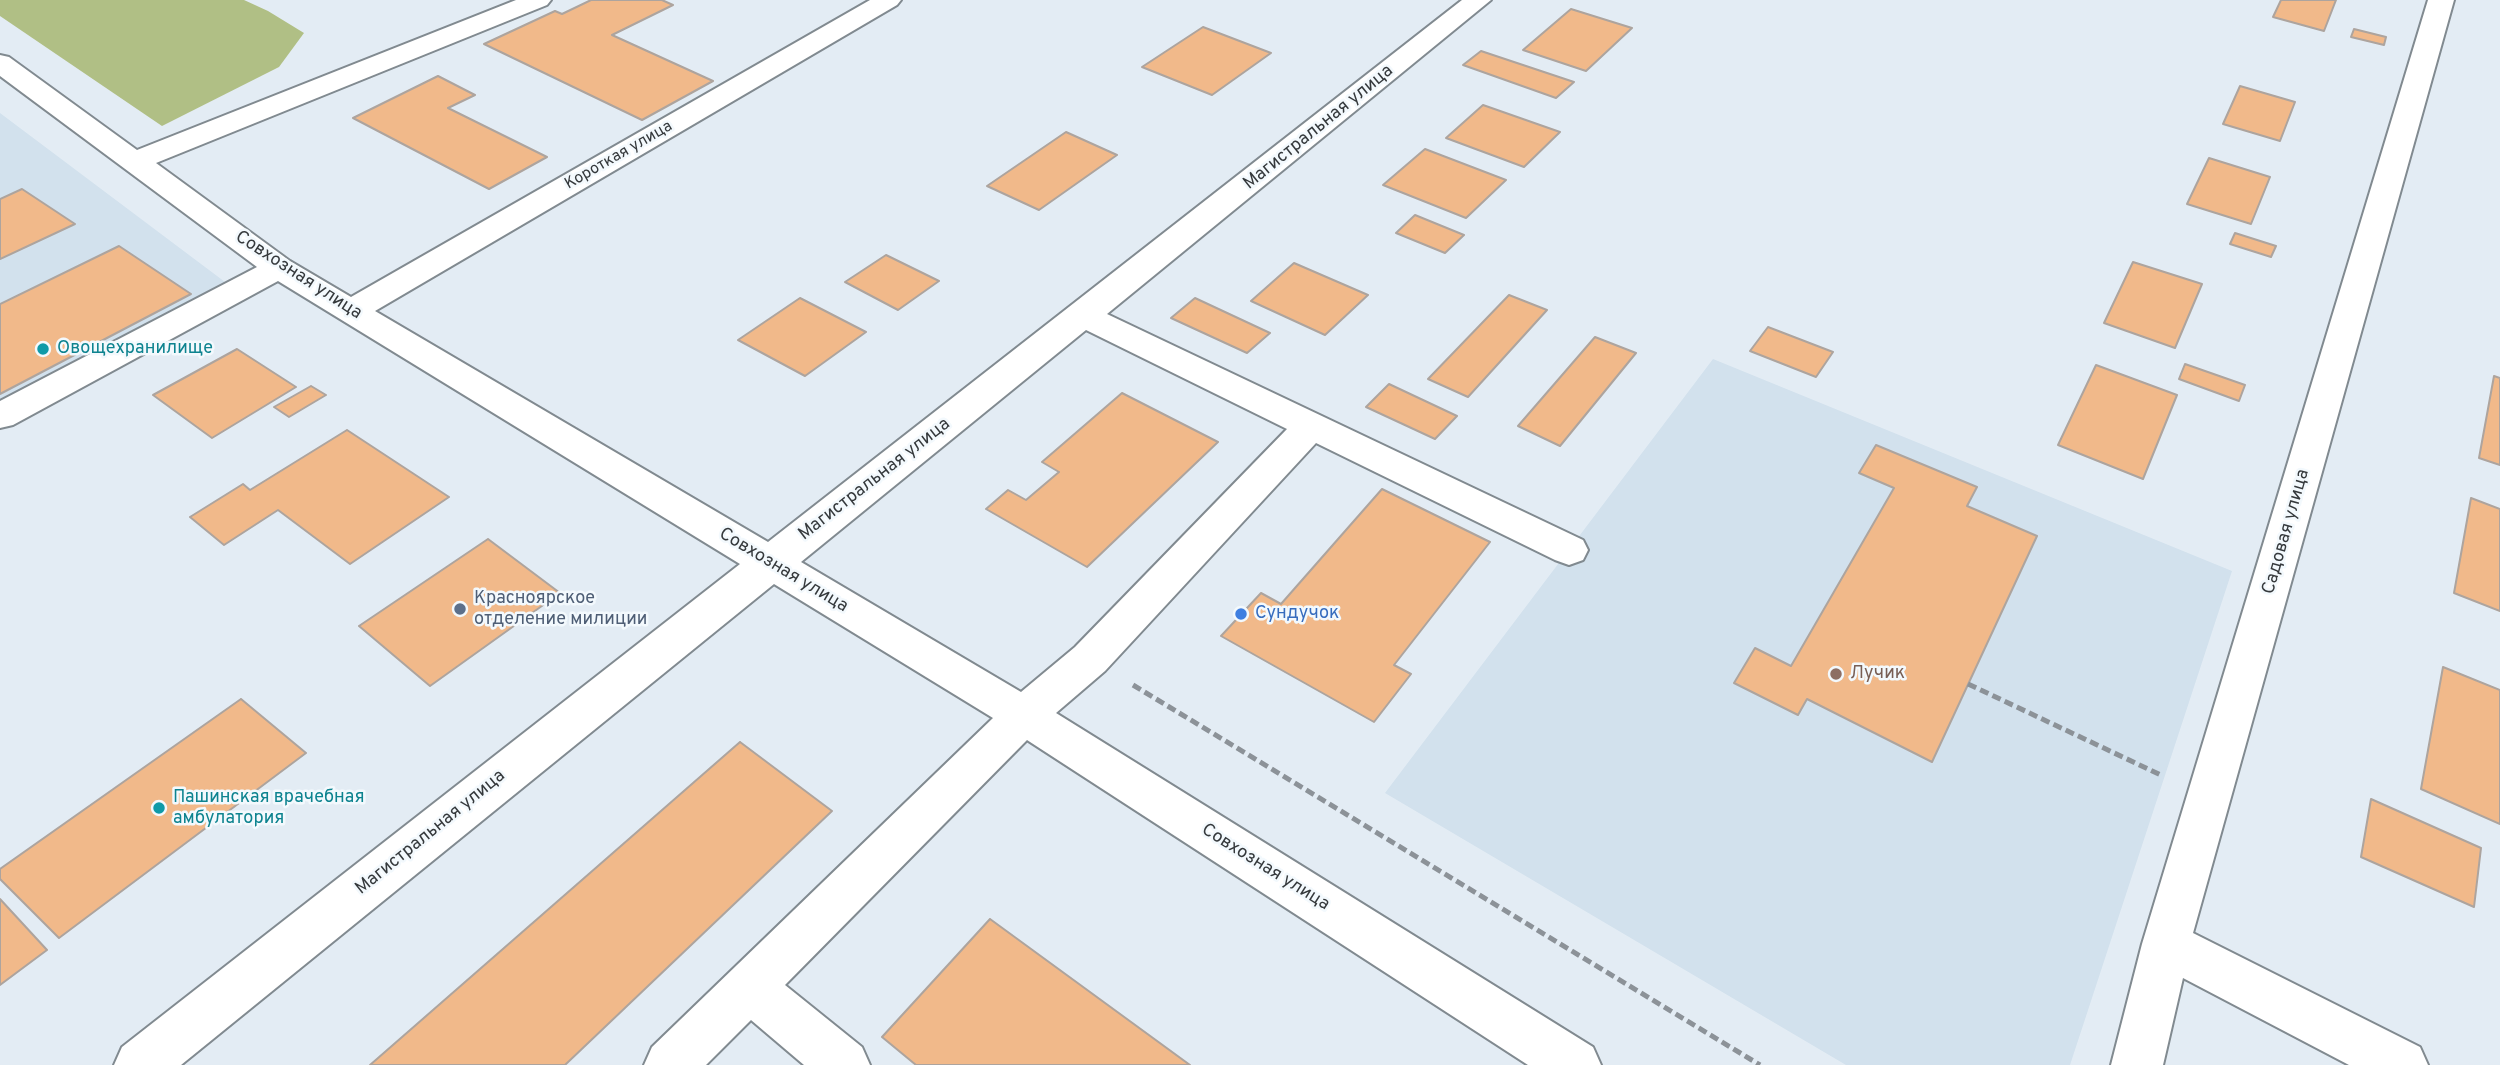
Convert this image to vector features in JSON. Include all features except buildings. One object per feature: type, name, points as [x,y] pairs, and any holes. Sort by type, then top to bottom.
[{"type":"street","points":[[136,161],[538,0]]},
{"type":"street","name":"Магистральная улица","points":[[140,1065],[1478,0]]},
{"type":"street","name":"Садовая улица","points":[[2137,1065],[2166,944],[2441,0]]},
{"type":"street","name":"Короткая улица","points":[[350,312],[873,3]]},
{"type":"street","name":"Совхозная улица","points":[[0,63],[279,268],[1024,715],[1575,1065]]},
{"type":"street","points":[[0,416],[279,268]]},
{"type":"street","points":[[1084,316],[1569,550]]},
{"type":"street","points":[[670,1065],[1024,715],[1090,659],[1310,427]]},
{"type":"street","points":[[2166,944],[2402,1065]]},
{"type":"street","points":[[749,987],[844,1065]]},
{"type":"path","points":[[1090,659],[1760,1065]]},
{"type":"path","points":[[1968,684],[2210,796]]},
{"type":"shaded area","points":[[0,113],[229,285],[0,405]]},
{"type":"shaded area","name":"Лучик","points":[[1713,359],[2232,571],[2070,1065],[1846,1065],[1385,793]]},
{"type":"green space","points":[[0,0],[244,0],[304,33],[279,67],[162,126],[0,16]]},
{"type":"place","name":"Овощехранилище","points":[[43,349]]},
{"type":"place","name":"Красноярское отделение милиции","points":[[460,609]]},
{"type":"place","name":"Сундучок","points":[[1241,614]]},
{"type":"place","name":"Лучик","points":[[1836,674]]},
{"type":"place","name":"Пашинская врачебная амбулатория","points":[[159,808]]}]
